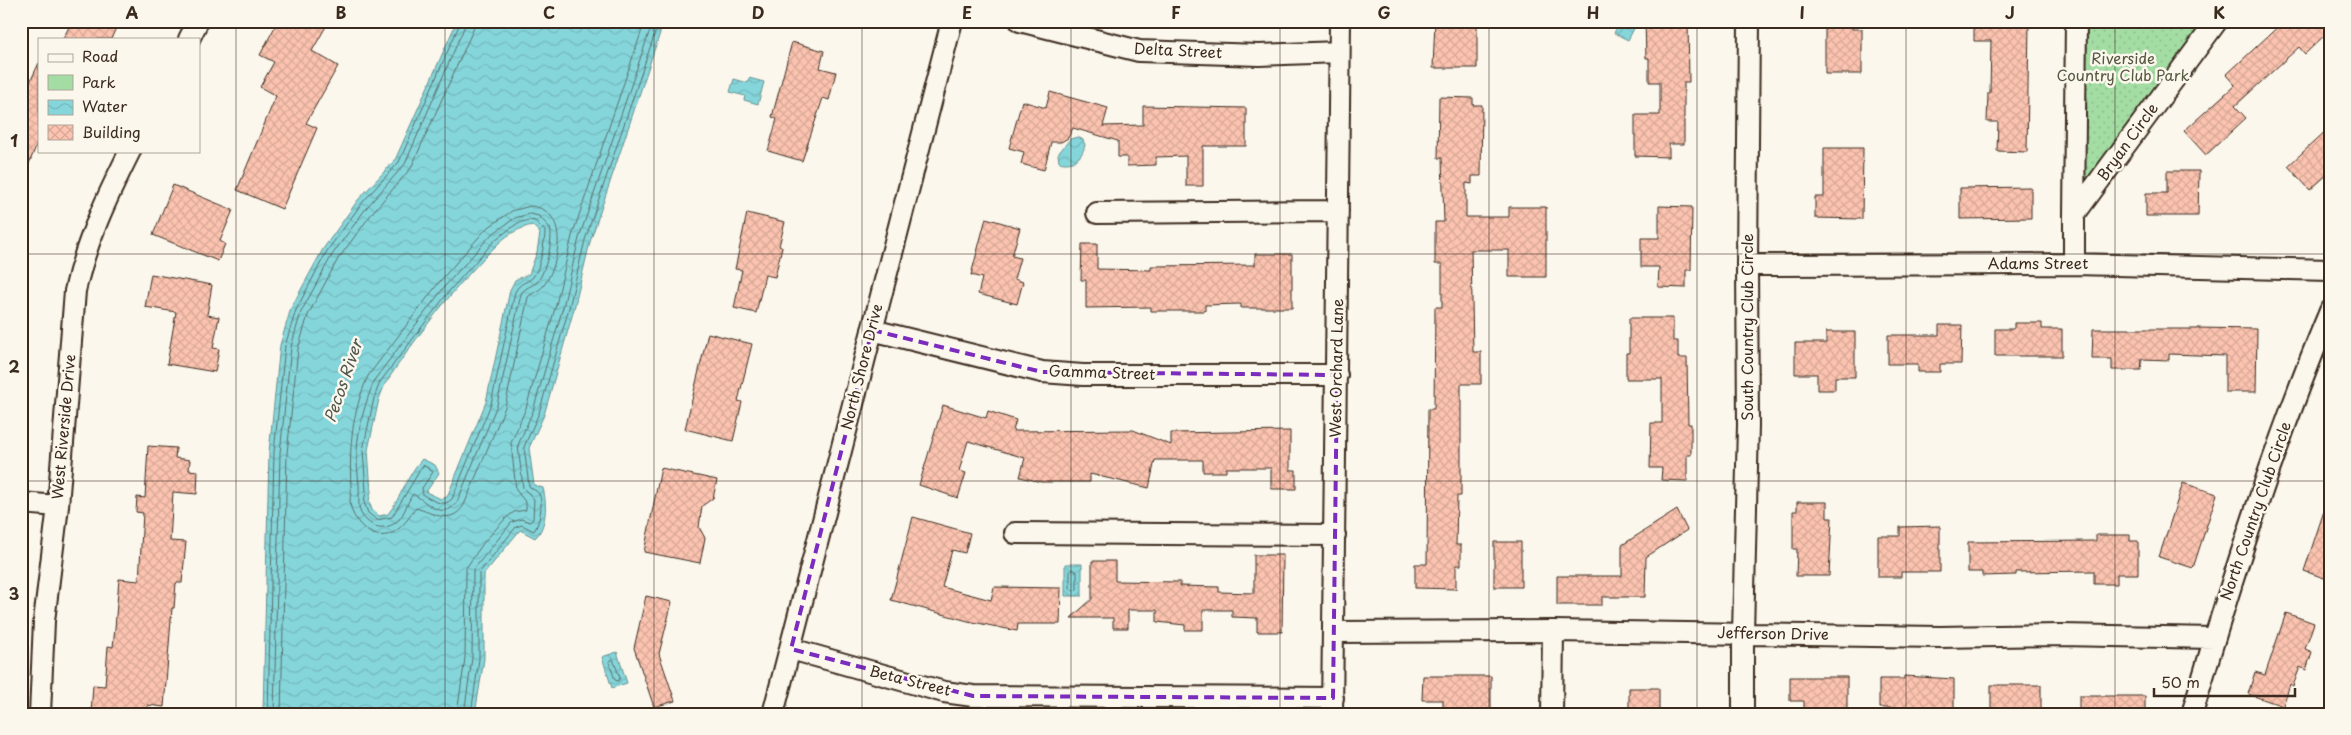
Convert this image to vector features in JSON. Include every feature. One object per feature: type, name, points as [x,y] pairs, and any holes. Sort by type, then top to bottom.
[{"type":"street","points":[[190,38],[198,21]]},
{"type":"street","name":"North Shore Drive","points":[[773,714],[952,21]]},
{"type":"street","name":"Delta Street","points":[[1020,21],[1139,51],[1259,55],[1339,52]]},
{"type":"street","name":"West Orchard Lane","points":[[1332,706],[1340,21]]},
{"type":"street","name":"South Country Club Circle","points":[[1743,633],[1748,425],[1749,21]]},
{"type":"street","name":"Bryan Circle","points":[[2074,264],[2076,21]]},
{"type":"street","name":"Bryan Circle","points":[[2074,215],[2216,21]]},
{"type":"street","name":"West Riverside Drive","points":[[40,714],[44,621],[58,506],[75,291],[81,264],[92,231],[130,152]]},
{"type":"street","points":[[1097,213],[1338,211]]},
{"type":"street","name":"Adams Street","points":[[1747,265],[2074,264],[2330,270]]},
{"type":"street","name":"North Country Club Circle","points":[[2192,714],[2214,638],[2294,400],[2330,311]]},
{"type":"street","name":"Gamma Street","points":[[872,330],[1042,372],[1083,375],[1337,375]]},
{"type":"street","points":[[21,503],[58,506]]},
{"type":"street","points":[[1015,533],[1334,535]]},
{"type":"street","points":[[1552,714],[1553,631]]},
{"type":"street","name":"Jefferson Drive","points":[[1333,632],[1553,631],[1940,637],[2061,635],[2214,638]]},
{"type":"street","points":[[1743,633],[1743,714]]},
{"type":"street","name":"Beta Street","points":[[790,649],[944,692],[973,696],[1332,706]]},
{"type":"highlighted area","points":[[872,330],[1042,372],[1337,375],[1333,698],[973,696],[791,649]]},
{"type":"green space","name":"Riverside Country Club Park","points":[[2076,21],[2217,21],[2074,215]]},
{"type":"water","name":"Pecos River","points":[[457,21],[664,21],[590,242],[574,309],[544,415],[529,448],[534,485],[543,488],[544,522],[535,538],[520,530],[484,574],[484,659],[475,714],[263,714],[269,452],[280,345],[291,308],[323,249],[358,200],[395,160]],"holes":[[[532,225],[540,233],[537,252],[529,274],[515,280],[510,290],[486,402],[447,497],[441,499],[426,492],[439,473],[435,465],[422,459],[412,472],[388,514],[379,516],[372,510],[369,501],[371,492],[368,450],[379,399],[385,384],[438,310],[499,243],[514,232]]]},
{"type":"water","points":[[1620,21],[1638,21],[1628,40],[1614,33]]},
{"type":"water","points":[[749,78],[764,82],[758,104],[744,100],[745,96],[730,92],[734,79],[748,83]]},
{"type":"water","points":[[1078,137],[1083,140],[1085,145],[1082,154],[1073,162],[1059,162],[1058,154],[1070,139]]},
{"type":"water","points":[[1065,564],[1082,564],[1082,596],[1065,596]]},
{"type":"water","points":[[617,652],[627,683],[612,688],[602,657]]},
{"type":"building","points":[[72,21],[119,21],[111,38],[64,38]]},
{"type":"building","points":[[278,21],[329,21],[312,51],[338,66],[306,123],[317,128],[282,209],[237,190],[276,96],[260,87],[274,62],[260,55]]},
{"type":"building","points":[[1435,21],[1477,21],[1477,68],[1433,68]]},
{"type":"building","points":[[1645,21],[1688,21],[1689,82],[1684,82],[1684,144],[1669,144],[1669,157],[1635,156],[1635,115],[1660,115],[1660,82],[1649,82],[1649,58],[1646,58]]},
{"type":"building","points":[[1825,21],[1852,21],[1852,29],[1862,29],[1862,74],[1825,74]]},
{"type":"building","points":[[2284,21],[2330,21],[2330,30],[2305,54],[2299,47],[2235,106],[2246,118],[2206,155],[2184,131],[2235,85],[2226,75]]},
{"type":"building","points":[[1974,23],[2029,23],[2027,152],[1997,151],[1998,122],[1987,122],[1988,93],[1990,93],[1991,41],[1974,41]]},
{"type":"building","points":[[792,42],[824,51],[820,68],[836,72],[829,100],[823,98],[802,161],[768,151],[777,119],[772,117]]},
{"type":"building","points":[[38,65],[38,141],[22,181],[21,101]]},
{"type":"building","points":[[1050,92],[1108,108],[1103,126],[1143,125],[1143,106],[1246,108],[1246,146],[1203,146],[1203,186],[1186,186],[1186,156],[1156,157],[1156,165],[1127,166],[1127,157],[1118,157],[1118,141],[1073,128],[1068,138],[1061,142],[1051,142],[1044,170],[1021,164],[1024,152],[1009,148],[1022,101],[1046,108]]},
{"type":"building","points":[[1439,97],[1473,98],[1473,105],[1482,105],[1481,176],[1472,176],[1472,184],[1466,183],[1466,217],[1509,217],[1509,207],[1546,207],[1546,277],[1509,277],[1509,250],[1471,250],[1473,352],[1481,352],[1481,384],[1461,384],[1461,496],[1457,496],[1456,545],[1461,545],[1461,565],[1456,565],[1456,589],[1415,588],[1415,564],[1427,564],[1428,409],[1434,409],[1435,307],[1442,307],[1442,264],[1435,264],[1435,222],[1444,222],[1442,158],[1438,158]]},
{"type":"building","points":[[2330,127],[2330,172],[2310,190],[2288,166]]},
{"type":"building","points":[[1824,148],[1863,148],[1862,219],[1815,218],[1815,197],[1824,197]]},
{"type":"building","points":[[2167,171],[2199,171],[2198,216],[2146,216],[2146,193],[2167,193]]},
{"type":"building","points":[[173,185],[233,210],[220,241],[225,244],[218,261],[153,235]]},
{"type":"building","points":[[2031,187],[2031,218],[1960,219],[1960,188]]},
{"type":"building","points":[[1659,206],[1692,207],[1691,270],[1686,270],[1686,288],[1658,287],[1659,267],[1641,267],[1641,238],[1659,238]]},
{"type":"building","points":[[747,213],[785,222],[779,246],[782,247],[775,277],[765,275],[756,313],[734,308],[742,270],[735,269]]},
{"type":"building","points":[[986,218],[1020,228],[1012,256],[1020,258],[1014,279],[1023,282],[1017,304],[978,294],[982,278],[971,275]]},
{"type":"building","points":[[1082,244],[1097,244],[1097,269],[1151,270],[1151,266],[1255,265],[1255,254],[1292,254],[1292,308],[1241,308],[1241,304],[1205,305],[1205,311],[1151,311],[1151,307],[1086,308],[1086,280],[1081,280]]},
{"type":"building","points":[[151,274],[212,285],[207,315],[219,317],[213,348],[219,349],[215,372],[167,364],[176,312],[145,307]]},
{"type":"building","points":[[1629,318],[1673,318],[1673,341],[1678,341],[1678,358],[1687,358],[1688,424],[1691,424],[1691,455],[1687,455],[1687,481],[1661,480],[1662,468],[1650,468],[1651,423],[1662,423],[1662,379],[1626,379],[1626,353],[1629,353]]},
{"type":"building","points":[[2014,323],[2042,323],[2042,329],[2062,329],[2062,356],[1995,356],[1995,329],[2014,329]]},
{"type":"building","points":[[1939,325],[1962,325],[1961,364],[1940,364],[1940,372],[1918,372],[1918,364],[1888,364],[1888,335],[1939,335]]},
{"type":"building","points":[[2093,329],[2257,329],[2256,392],[2225,392],[2225,356],[2169,354],[2169,360],[2142,359],[2141,370],[2112,370],[2112,359],[2092,359]]},
{"type":"building","points":[[1826,332],[1855,332],[1855,377],[1835,377],[1835,390],[1817,390],[1817,374],[1795,374],[1795,343],[1826,343]]},
{"type":"building","points":[[708,333],[752,344],[738,401],[742,402],[733,441],[685,429]]},
{"type":"building","points":[[943,405],[986,418],[988,411],[1016,420],[1013,431],[1133,430],[1171,445],[1171,433],[1290,431],[1290,470],[1296,470],[1296,489],[1271,489],[1271,468],[1226,468],[1226,472],[1203,472],[1203,460],[1155,460],[1149,488],[1090,474],[1090,482],[1041,482],[1020,477],[1025,458],[968,441],[959,471],[966,473],[958,498],[919,485]]},
{"type":"building","points":[[148,446],[176,448],[175,458],[190,460],[189,470],[198,471],[197,494],[173,492],[170,541],[186,542],[182,583],[176,583],[174,608],[172,608],[164,707],[148,705],[148,714],[91,714],[93,685],[105,686],[108,646],[113,647],[119,579],[139,581],[143,513],[136,512],[137,497],[145,498]]},
{"type":"building","points":[[661,468],[717,480],[713,498],[702,506],[699,527],[705,538],[700,563],[644,552]]},
{"type":"building","points":[[2183,483],[2217,494],[2193,568],[2159,557]]},
{"type":"building","points":[[1797,502],[1827,502],[1827,518],[1832,518],[1829,576],[1796,576],[1797,549],[1793,549],[1793,511],[1797,511]]},
{"type":"building","points":[[2327,502],[2330,503],[2330,580],[2304,571]]},
{"type":"building","points":[[1677,510],[1687,530],[1646,557],[1645,597],[1602,597],[1602,605],[1557,605],[1557,576],[1622,576],[1622,545]]},
{"type":"building","points":[[913,517],[970,533],[965,553],[952,550],[942,587],[991,600],[994,587],[1061,588],[1060,624],[1018,624],[1017,631],[968,621],[891,600]]},
{"type":"building","points":[[1940,526],[1940,572],[1901,572],[1901,577],[1878,577],[1878,536],[1900,536],[1900,527]]},
{"type":"building","points":[[2096,535],[2130,535],[2130,541],[2138,541],[2138,574],[2117,574],[2117,584],[2094,584],[2094,571],[2016,572],[2016,575],[1982,576],[1982,572],[1968,572],[1968,542],[2096,541]]},
{"type":"building","points":[[1494,542],[1521,542],[1521,587],[1494,587]]},
{"type":"building","points":[[1254,555],[1283,555],[1282,632],[1257,632],[1257,618],[1232,617],[1232,610],[1203,610],[1203,630],[1185,630],[1185,625],[1157,622],[1157,610],[1128,610],[1128,628],[1113,628],[1113,618],[1071,618],[1092,599],[1092,561],[1115,561],[1115,581],[1180,582],[1180,586],[1219,587],[1219,592],[1254,593]]},
{"type":"building","points":[[646,596],[672,602],[659,654],[675,701],[654,707],[634,648]]},
{"type":"building","points":[[2286,613],[2314,623],[2305,649],[2312,652],[2306,670],[2300,667],[2293,686],[2290,684],[2283,706],[2248,694],[2255,672],[2265,675]]},
{"type":"building","points":[[1423,676],[1491,676],[1491,714],[1443,714],[1443,700],[1422,700]]},
{"type":"building","points":[[1904,676],[1954,679],[1954,708],[1943,708],[1943,714],[1914,714],[1914,708],[1879,708],[1879,679],[1904,679]]},
{"type":"building","points":[[1790,677],[1847,677],[1847,714],[1804,714],[1804,701],[1790,701]]},
{"type":"building","points":[[1991,685],[2041,685],[2041,714],[1991,714]]},
{"type":"building","points":[[1629,688],[1659,688],[1659,714],[1629,714]]},
{"type":"building","points":[[2079,696],[2145,696],[2145,714],[2079,714]]}]
